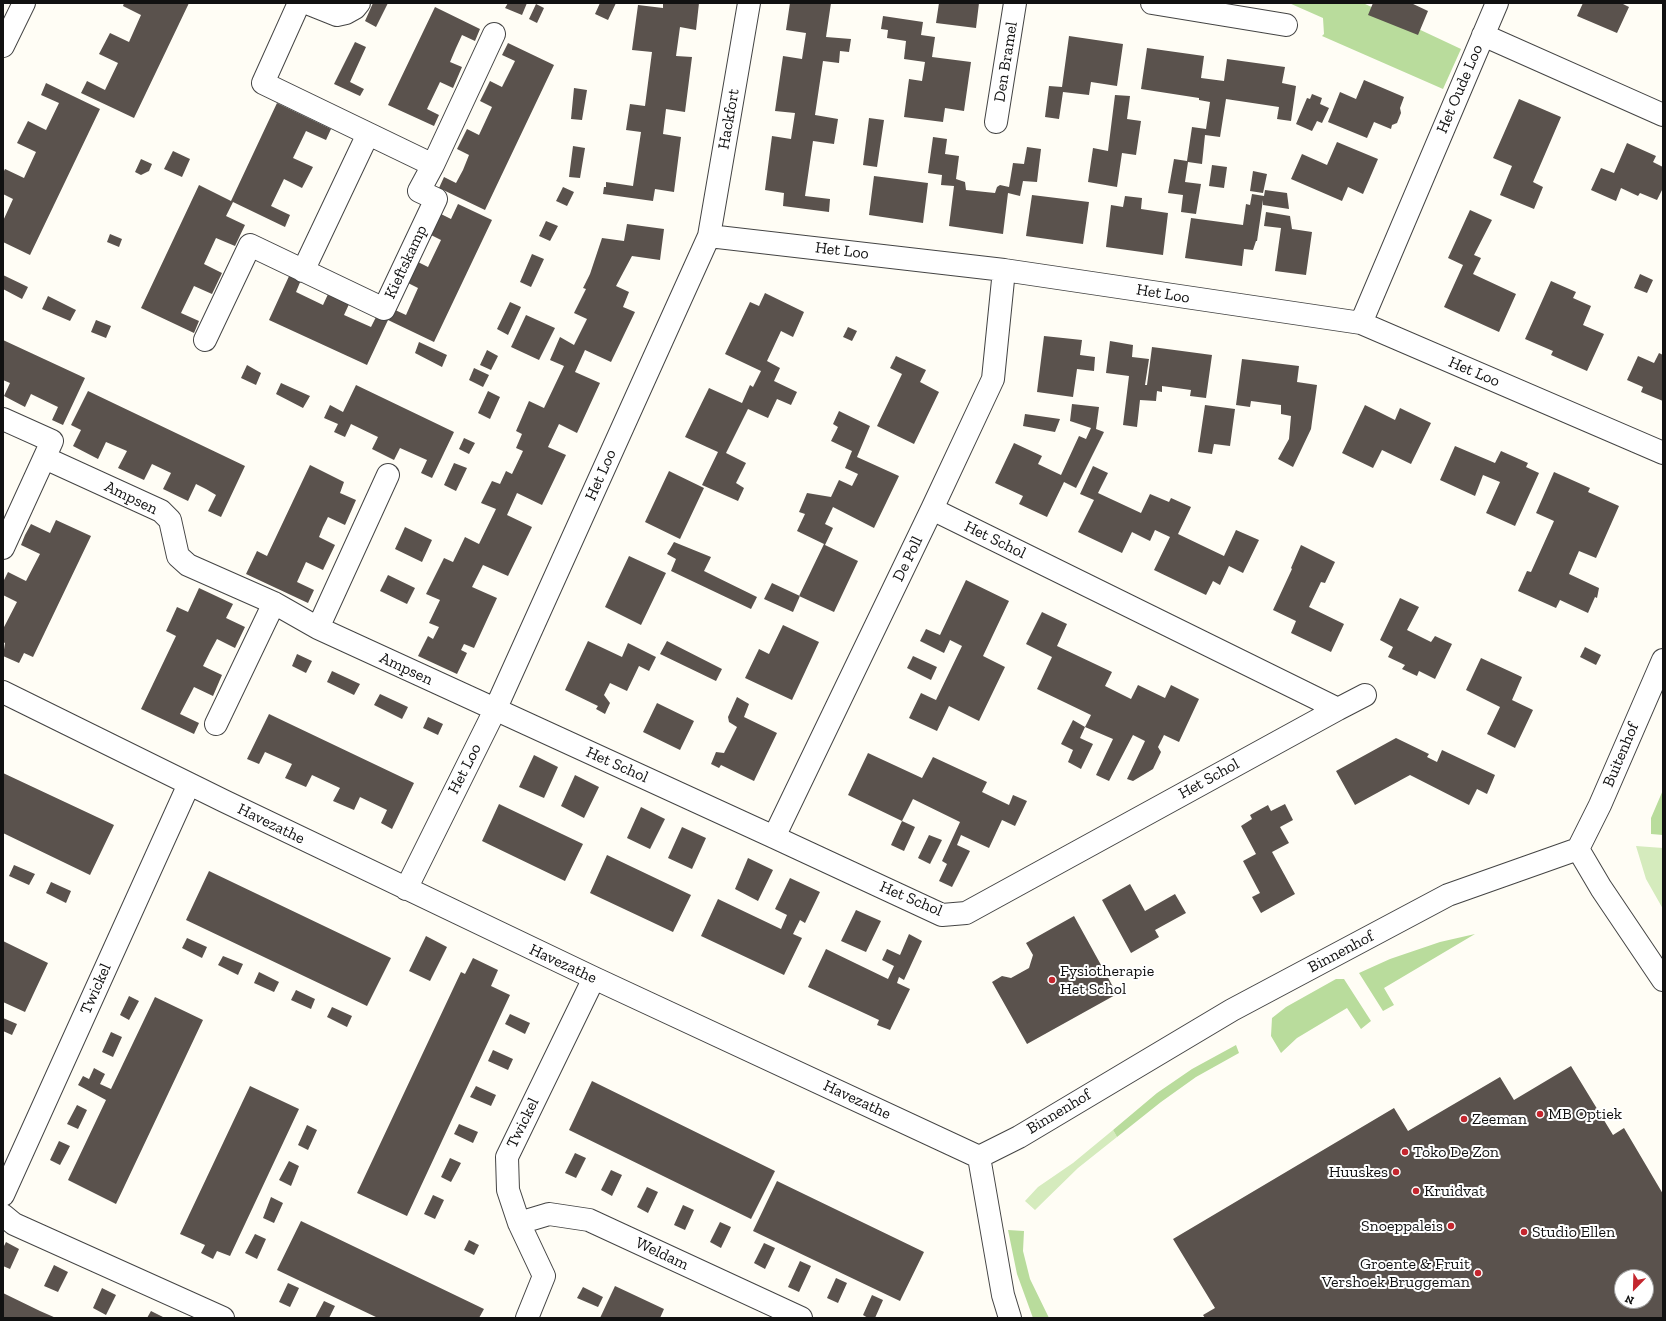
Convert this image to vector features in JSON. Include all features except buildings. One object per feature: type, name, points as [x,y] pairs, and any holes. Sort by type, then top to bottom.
[{"type":"street","points":[[3,46],[24,3]]},
{"type":"street","points":[[299,3],[263,83],[433,164]]},
{"type":"street","points":[[307,3],[337,15],[346,13],[355,8],[358,3]]},
{"type":"street","name":"Hackfort","points":[[709,236],[749,3]]},
{"type":"street","name":"Den Bramel","points":[[996,122],[1015,3]]},
{"type":"street","points":[[1152,3],[1286,26]]},
{"type":"street","points":[[1483,35],[1497,3]]},
{"type":"street","name":"Kieftskamp","points":[[205,340],[250,245],[384,309],[436,199],[419,190],[433,164],[494,34]]},
{"type":"street","name":"Het Oude Loo","points":[[1361,323],[1483,35],[1663,115]]},
{"type":"street","points":[[303,271],[368,134]]},
{"type":"street","name":"Het Loo","points":[[406,888],[495,710],[709,236],[1004,270],[1361,323],[1663,453]]},
{"type":"street","name":"De Poll","points":[[774,836],[993,379],[1004,270]]},
{"type":"street","points":[[3,419],[52,441],[3,548]]},
{"type":"street","name":"Ampsen","points":[[45,458],[161,511],[170,520],[178,556],[188,565],[274,603],[318,628],[495,710]]},
{"type":"street","points":[[318,628],[388,475]]},
{"type":"street","name":"Het Schol","points":[[932,509],[1338,709]]},
{"type":"street","points":[[216,724],[274,603]]},
{"type":"street","name":"Buitenhof","points":[[1578,849],[1600,805],[1663,660]]},
{"type":"street","name":"Havezathe","points":[[3,692],[189,784],[594,978],[980,1157]]},
{"type":"street","name":"Het Schol","points":[[495,710],[774,836],[942,915],[966,913],[1338,709],[1365,696]]},
{"type":"street","name":"Twickel","points":[[3,1195],[189,784]]},
{"type":"street","points":[[1578,849],[1600,888],[1663,980]]},
{"type":"street","name":"Binnenhof","points":[[980,1157],[1025,1133],[1232,1010],[1448,895],[1578,849]]},
{"type":"street","name":"Twickel","points":[[527,1318],[544,1276],[519,1223],[508,1190],[507,1157],[594,978]]},
{"type":"street","points":[[980,1157],[1003,1295],[1010,1318]]},
{"type":"street","name":"Weldam","points":[[519,1223],[549,1214],[589,1220],[801,1318]]},
{"type":"street","points":[[3,1215],[14,1224],[223,1318]]},
{"type":"green space","points":[[1289,3],[1363,3],[1461,49],[1443,89],[1322,36],[1324,34],[1323,18]]},
{"type":"green space","points":[[1663,790],[1663,835],[1651,834],[1651,818]]},
{"type":"green space","points":[[1636,846],[1663,848],[1663,909],[1646,879]]},
{"type":"green space","points":[[1475,934],[1384,988],[1394,1005],[1383,1011],[1359,973],[1390,959],[1440,942]]},
{"type":"green space","points":[[1336,979],[1344,979],[1371,1021],[1361,1029],[1347,1008],[1297,1038],[1281,1053],[1271,1036],[1272,1018],[1286,1007]]},
{"type":"green space","points":[[1236,1045],[1239,1053],[1196,1077],[1161,1102],[1117,1137],[1113,1130],[1157,1093],[1192,1069]]},
{"type":"green space","points":[[1113,1130],[1117,1137],[1078,1168],[1035,1210],[1025,1201],[1038,1187],[1073,1163]]},
{"type":"green space","points":[[1008,1230],[1024,1231],[1023,1251],[1030,1279],[1049,1318],[1033,1318],[1017,1274]]},
{"type":"place","name":"Fysiotherapie Het Schol","points":[[1052,980]]},
{"type":"place","name":"MB Optiek","points":[[1540,1114]]},
{"type":"place","name":"Zeeman","points":[[1464,1119]]},
{"type":"place","name":"Toko De Zon","points":[[1405,1152]]},
{"type":"place","name":"Huuskes","points":[[1396,1172]]},
{"type":"place","name":"Kruidvat","points":[[1416,1191]]},
{"type":"place","name":"Snoeppaleis","points":[[1451,1226]]},
{"type":"place","name":"Studio Ellen","points":[[1524,1232]]},
{"type":"place","name":"Groente & Fruit Vershoek Bruggeman","points":[[1478,1273]]}]
